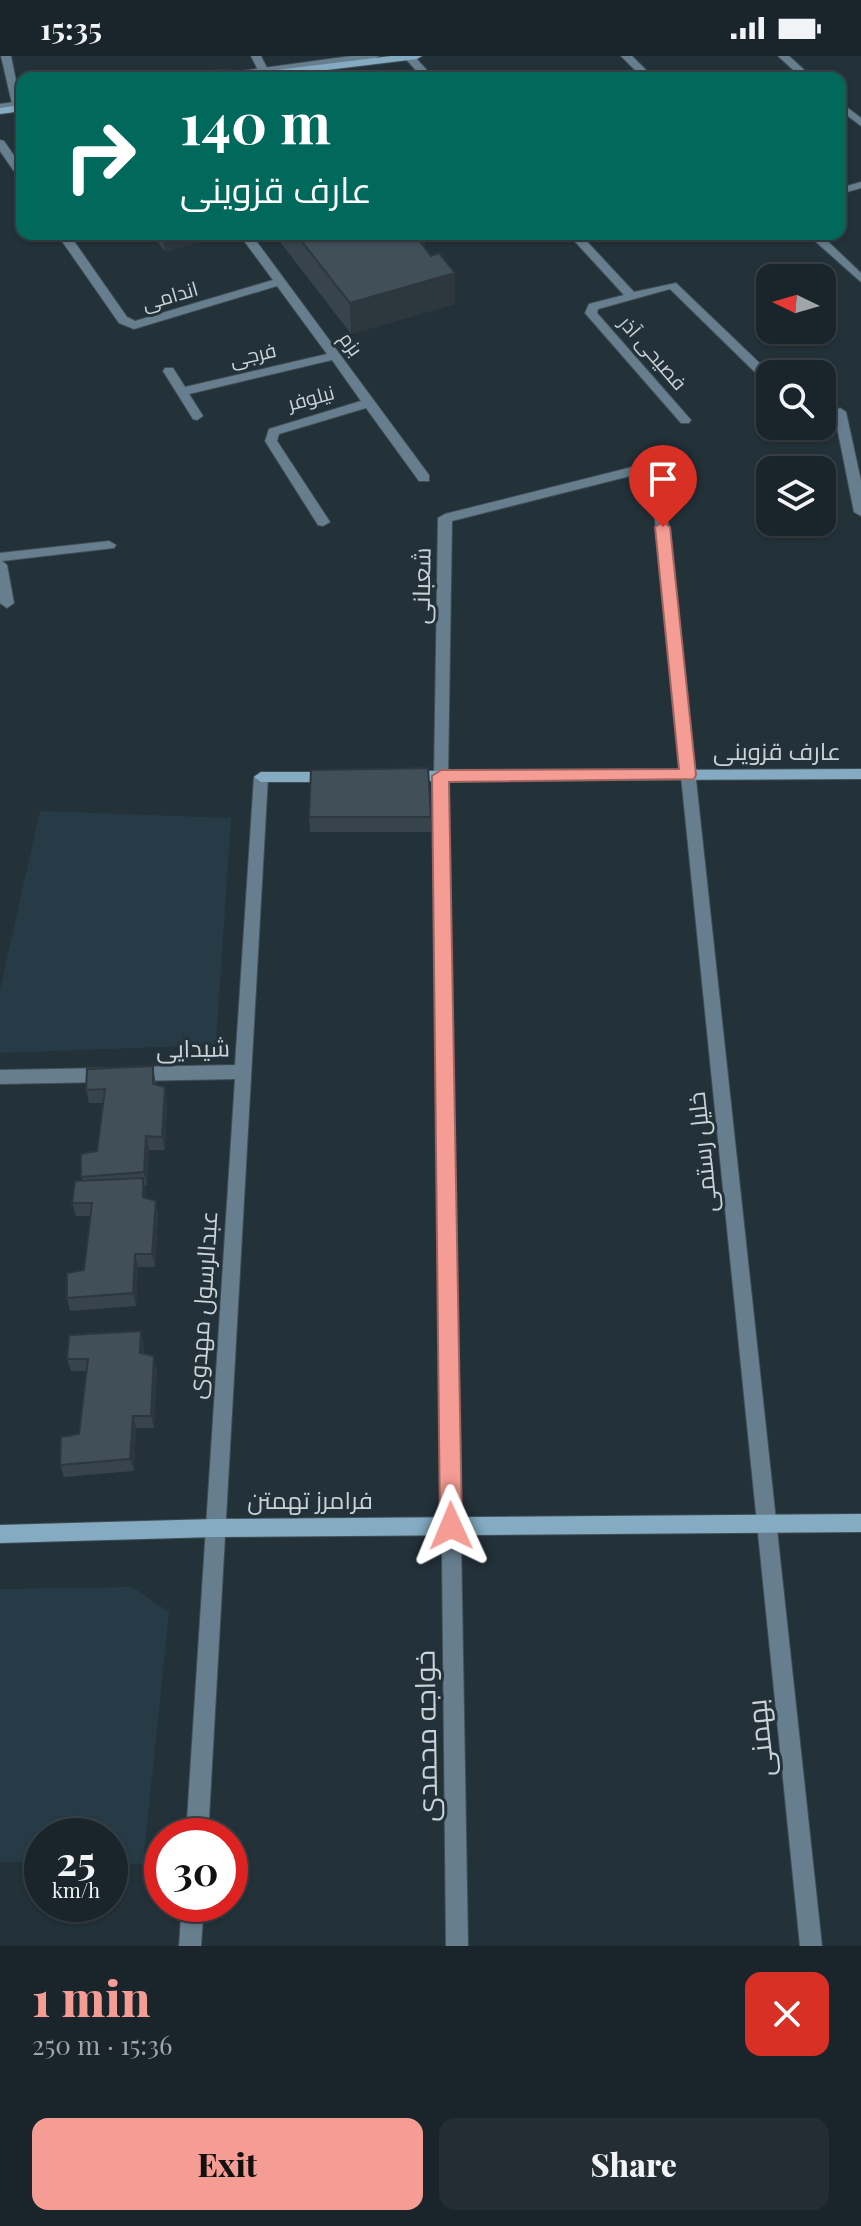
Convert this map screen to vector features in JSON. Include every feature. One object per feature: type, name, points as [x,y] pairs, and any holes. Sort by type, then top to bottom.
[{"type":"street","points":[[6,56],[16,92]]},
{"type":"street","points":[[270,72],[374,56]]},
{"type":"street","points":[[409,56],[424,72]]},
{"type":"street","points":[[272,72],[417,56]]},
{"type":"street","points":[[626,56],[643,72]]},
{"type":"street","points":[[783,56],[801,72]]},
{"type":"street","points":[[0,143],[16,166]]},
{"type":"street","name":"اندامی","points":[[67,240],[123,320],[134,325],[280,282]]},
{"type":"street","name":"بزم","points":[[249,240],[424,478]]},
{"type":"street","points":[[580,240],[631,295],[665,284],[677,287],[756,366]]},
{"type":"street","points":[[819,240],[861,279]]},
{"type":"street","name":"فصیحی آذر","points":[[631,295],[593,307],[591,313],[685,420]]},
{"type":"street","name":"فرجی","points":[[181,392],[335,356]]},
{"type":"street","points":[[169,371],[197,416]]},
{"type":"street","name":"نیلوفر","points":[[323,522],[271,441],[273,432],[369,403]]},
{"type":"street","points":[[840,412],[861,512]]},
{"type":"street","name":"خلیل رستمی","points":[[656,465],[765,1524]]},
{"type":"street","name":"شعبانی","points":[[441,776],[445,518],[656,465]]},
{"type":"street","points":[[0,557],[109,545]]},
{"type":"street","points":[[0,565],[7,603]]},
{"type":"street","name":"عارف قزوینی","points":[[396,776],[861,774]]},
{"type":"street","name":"خواجه محمدی","points":[[441,776],[457,1946]]},
{"type":"street","name":"عبدالرسول مهدوی","points":[[198,1818],[261,777],[351,777]]},
{"type":"street","name":"شیدایی","points":[[0,1077],[243,1072]]},
{"type":"street","name":"فرامرز تهمتن","points":[[0,1534],[215,1528],[861,1523]]},
{"type":"street","name":"بهمنی","points":[[765,1524],[811,1946]]},
{"type":"street","points":[[190,1946],[192,1922]]},
{"type":"shaded area","points":[[40,811],[231,818],[216,1045],[0,1053],[0,990]]},
{"type":"shaded area","points":[[132,1587],[169,1612],[148,1818],[144,1818],[143,1864],[128,1864],[128,1818],[24,1818],[24,1862],[0,1862],[0,1589]]},
{"type":"building","points":[[229,69],[232,72],[197,72]]},
{"type":"building","points":[[301,240],[419,240],[431,256],[439,253],[455,273],[350,303]]},
{"type":"building","points":[[428,768],[431,817],[309,817],[311,770]]},
{"type":"building","points":[[153,1066],[153,1084],[165,1087],[162,1137],[146,1136],[144,1172],[81,1177],[81,1154],[97,1151],[105,1089],[86,1090],[87,1069]]},
{"type":"building","points":[[143,1178],[143,1197],[156,1201],[152,1254],[135,1254],[133,1293],[67,1298],[67,1273],[84,1270],[92,1203],[72,1203],[75,1181]]},
{"type":"building","points":[[141,1331],[140,1353],[154,1356],[151,1416],[133,1416],[130,1459],[60,1465],[61,1437],[79,1434],[88,1359],[67,1359],[69,1335]]},
{"type":"route","points":[[451,1526],[441,776],[688,775],[663,527]]}]
